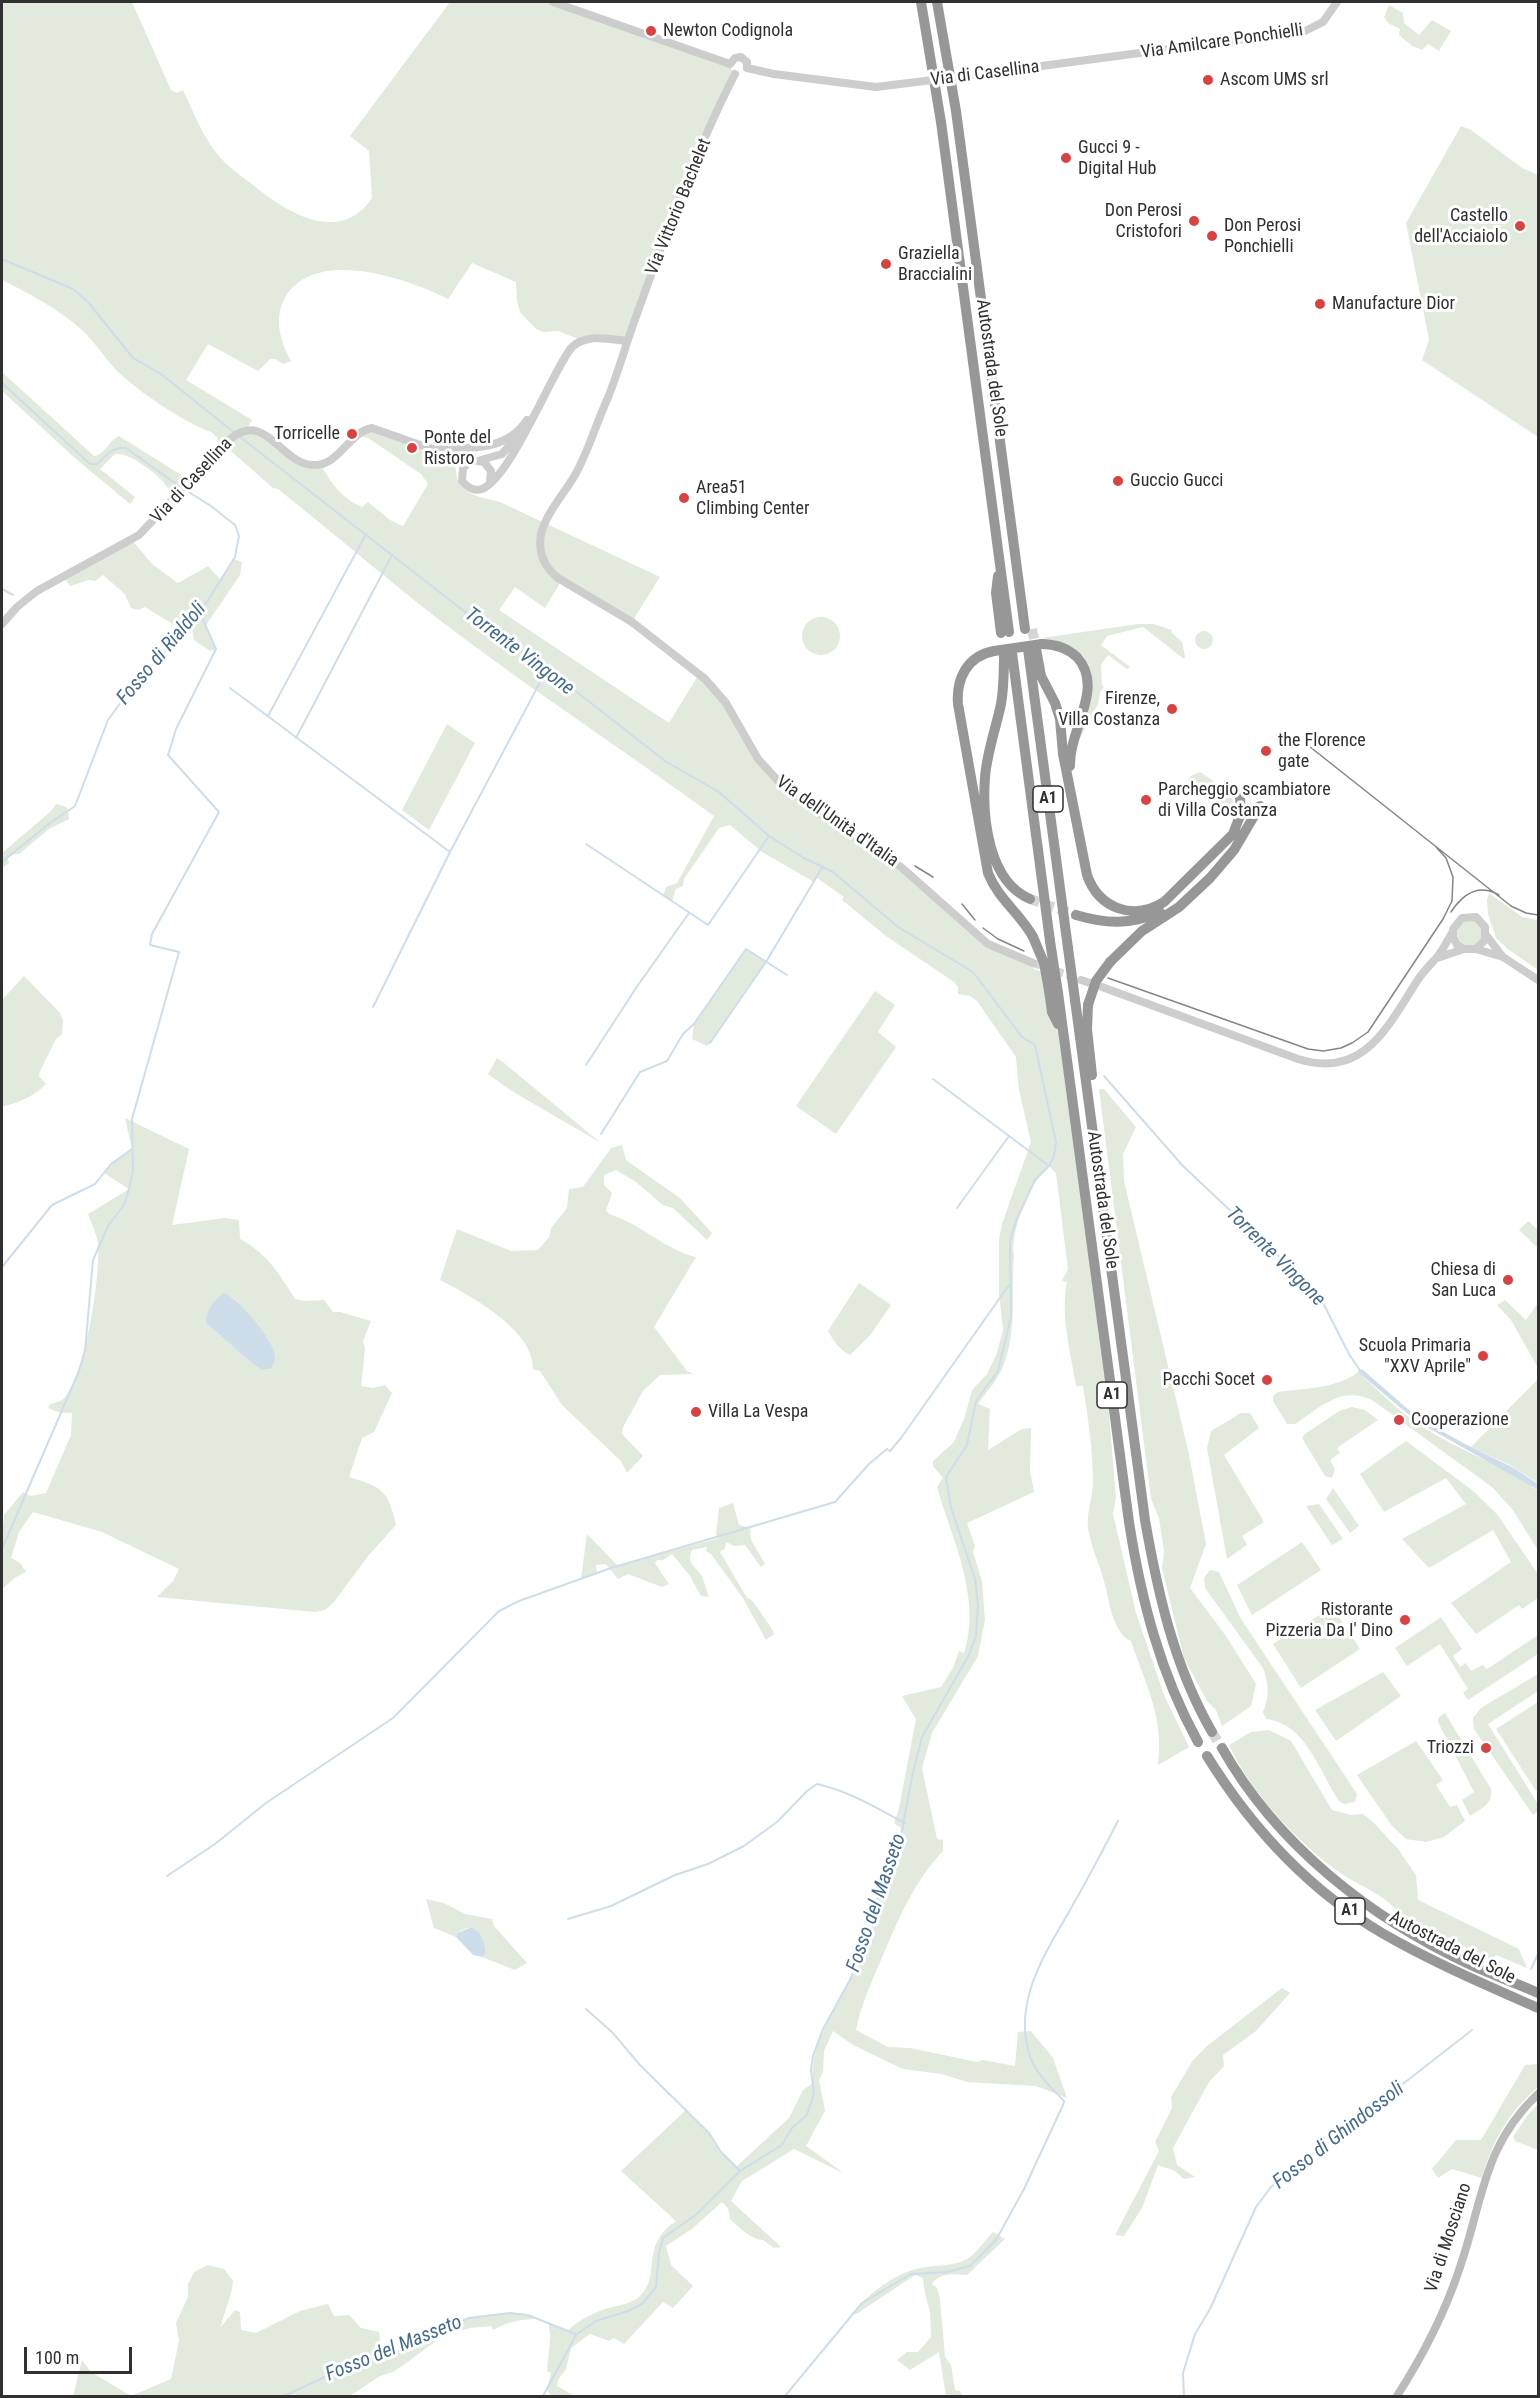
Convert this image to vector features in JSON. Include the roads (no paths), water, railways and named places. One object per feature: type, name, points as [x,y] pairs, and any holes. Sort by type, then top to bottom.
[{"type":"highway","name":"Autostrada del Sole","points":[[921,2],[944,144],[1000,564],[1005,632]]},
{"type":"highway","name":"Autostrada del Sole","points":[[937,2],[956,111],[1016,561],[1029,629]]},
{"type":"highway","points":[[1053,992],[1034,937],[1026,924],[997,892],[988,873],[958,704],[958,688],[964,670],[977,657],[1035,647],[1058,646],[1070,651],[1080,662],[1087,674],[1088,694],[1070,749],[1071,784]]},
{"type":"highway","name":"Autostrada del Sole","points":[[1035,647],[1068,948],[1144,1508],[1163,1611],[1179,1662],[1212,1732]]},
{"type":"highway","points":[[1035,647],[1041,676],[1058,712],[1063,754],[1071,784],[1089,882],[1104,902],[1126,911],[1155,908],[1178,891],[1233,834],[1241,813],[1239,798]]},
{"type":"highway","points":[[1003,652],[1002,696],[985,775],[985,807],[991,847],[997,867],[1009,884],[1030,899]]},
{"type":"highway","name":"A1","points":[[1003,652],[1050,941],[1053,992]]},
{"type":"highway","points":[[1092,1129],[1088,1005],[1096,981],[1110,962],[1142,931],[1179,908],[1210,878],[1234,850],[1260,806]]},
{"type":"highway","points":[[1076,915],[1109,923],[1139,920],[1176,905],[1210,878]]},
{"type":"highway","name":"Autostrada del Sole","points":[[1053,992],[1052,1012],[1064,1037],[1129,1522],[1139,1581],[1163,1664],[1198,1742]]},
{"type":"highway","name":"Autostrada del Sole","points":[[1222,1748],[1246,1786],[1282,1831],[1326,1874],[1390,1920],[1470,1964],[1539,1993]]},
{"type":"highway","name":"Autostrada del Sole","points":[[1207,1756],[1236,1800],[1271,1842],[1318,1887],[1343,1906],[1413,1950],[1539,2008]]},
{"type":"main road","name":"Via di Mosciano","points":[[1397,2397],[1425,2350],[1458,2273],[1485,2179],[1497,2148],[1511,2124],[1539,2094]]},
{"type":"street","points":[[553,2],[730,64]]},
{"type":"street","name":"Via Amilcare Ponchielli","points":[[1094,60],[1305,31],[1323,22],[1337,2]]},
{"type":"street","points":[[741,57],[747,62],[747,68],[743,74],[735,74],[730,64],[735,58],[741,57]]},
{"type":"street","name":"Via di Casellina","points":[[747,68],[774,74],[876,87],[1094,60]]},
{"type":"street","name":"Via Vittorio Bachelet","points":[[627,341],[684,191],[735,74]]},
{"type":"street","name":"Via di Casellina","points":[[439,451],[457,460],[463,468],[462,481],[469,488],[482,489],[513,452],[568,352],[577,342],[591,338],[627,341]]},
{"type":"street","name":"Via dell'Unità d'Italia","points":[[627,341],[615,379],[576,473],[545,524],[541,539],[544,565],[551,572],[641,629],[714,687],[758,759],[777,780],[836,825],[901,867],[988,944],[1033,963]]},
{"type":"street","name":"Via di Casellina","points":[[2,624],[17,607],[37,591],[139,535],[229,440],[245,429],[255,430],[300,460],[314,465],[331,460],[359,434],[369,428],[378,429],[439,451],[472,460],[482,460],[496,457],[506,451],[550,383]]},
{"type":"street","name":"Via di Casellina","points":[[420,445],[479,448],[502,442],[525,423]]},
{"type":"street","points":[[463,468],[472,460]]},
{"type":"street","points":[[482,460],[490,468],[490,482]]},
{"type":"street","points":[[1102,987],[1298,1059],[1312,1063],[1331,1064],[1357,1056],[1378,1040],[1425,970],[1437,958],[1457,921],[1470,916],[1483,923],[1486,935],[1503,957]]},
{"type":"street","points":[[1452,933],[1455,942],[1464,949]]},
{"type":"street","points":[[1476,949],[1483,943],[1486,935]]},
{"type":"street","points":[[1437,958],[1464,949],[1476,949],[1503,957],[1539,980]]},
{"type":"street","points":[[1082,980],[1090,983]]},
{"type":"water","points":[[224,1293],[238,1302],[269,1340],[275,1358],[270,1369],[262,1370],[254,1365],[206,1323],[211,1306]]},
{"type":"water","points":[[1362,1369],[1418,1418],[1514,1468],[1538,1484],[1538,1490],[1416,1421],[1358,1372]]},
{"type":"water","points":[[472,1927],[484,1943],[485,1954],[482,1957],[473,1955],[456,1937],[457,1933]]},
{"type":"waterway","name":"Torrente Vingone","points":[[2,259],[73,289],[88,302],[133,358],[161,374],[236,434]]},
{"type":"waterway","name":"Fosso di Rialdoli","points":[[2,383],[90,464],[97,464],[113,450],[126,448],[211,506],[235,525],[239,536],[235,557],[200,613],[133,686],[108,720],[75,806],[2,862]]},
{"type":"waterway","name":"Fosso del Masseto","points":[[240,437],[469,615],[559,678],[665,761],[719,792],[769,836],[804,858],[833,872],[898,927],[973,972],[1022,1037],[1035,1045],[1056,1142],[1054,1156],[1049,1166],[1035,1180],[1016,1221],[1010,1241],[1011,1317],[998,1371],[976,1401],[967,1445],[946,1477],[951,1508],[975,1579],[978,1605],[976,1636],[969,1655],[922,1737],[897,1857],[861,1938],[851,1978],[823,2029],[813,2056],[811,2070],[814,2093],[807,2115],[792,2128],[782,2145],[740,2171],[697,2214],[663,2238],[659,2253],[656,2287],[642,2304],[596,2321],[576,2335],[543,2396]]},
{"type":"waterway","points":[[268,716],[366,534]]},
{"type":"waterway","points":[[296,738],[392,555]]},
{"type":"waterway","points":[[2,589],[13,595]]},
{"type":"waterway","points":[[2,1549],[79,1371],[85,1351],[93,1260],[108,1226],[124,1205],[129,1189],[133,1171],[132,1119],[179,952],[150,945],[152,934],[219,812],[168,755],[176,729],[216,649],[200,613]]},
{"type":"waterway","points":[[373,1007],[450,852],[546,671]]},
{"type":"waterway","points":[[230,688],[450,852]]},
{"type":"waterway","points":[[586,844],[708,925],[769,836]]},
{"type":"waterway","points":[[710,1043],[766,962],[823,866]]},
{"type":"waterway","points":[[586,1065],[636,988],[689,913]]},
{"type":"waterway","points":[[601,1134],[640,1072],[667,1061],[683,1034],[694,1024],[746,949],[787,975]]},
{"type":"waterway","name":"Torrente Vingone","points":[[1104,1076],[1183,1166],[1320,1297],[1349,1354],[1361,1372]]},
{"type":"waterway","points":[[933,1079],[1049,1166]]},
{"type":"waterway","points":[[957,1208],[1009,1136]]},
{"type":"waterway","points":[[2,1267],[52,1205],[95,1184],[111,1164],[132,1149]]},
{"type":"waterway","points":[[167,1876],[215,1844],[266,1803],[393,1718],[499,1611],[519,1601],[611,1568],[835,1502],[869,1464],[887,1449],[890,1451],[901,1438],[1009,1285]]},
{"type":"waterway","points":[[568,1919],[611,1906],[675,1875],[708,1864],[744,1846],[777,1822],[807,1791],[817,1784],[851,1795],[905,1823]]},
{"type":"waterway","points":[[785,2396],[862,2303],[911,2274],[947,2272],[970,2266],[996,2240],[1024,2189],[1064,2101],[1038,2072],[1028,2050],[1025,2029],[1030,1990],[1045,1954],[1118,1821]]},
{"type":"waterway","name":"Fosso di Ghindossoli","points":[[1531,1969],[1538,1954]]},
{"type":"waterway","points":[[586,2009],[613,2033],[639,2064],[709,2133],[721,2152],[740,2171]]},
{"type":"waterway","name":"Fosso di Ghindossoli","points":[[1184,2396],[1183,2373],[1195,2334],[1210,2309],[1256,2207],[1271,2187],[1472,2030]]},
{"type":"waterway","name":"Fosso del Masseto","points":[[284,2396],[355,2363],[407,2349],[436,2331],[469,2318],[510,2313],[528,2315],[575,2334]]},
{"type":"tunnel","points":[[1032,629],[1036,649]]},
{"type":"tunnel","points":[[1030,899],[1076,915]]},
{"type":"tunnel","points":[[1033,963],[1074,977]]},
{"type":"tunnel","points":[[1212,1732],[1222,1748]]},
{"type":"tram line","points":[[1295,735],[1511,906],[1526,913],[1538,915]]},
{"type":"tram line","points":[[1108,978],[1308,1049],[1323,1051],[1341,1048],[1368,1032],[1443,919],[1452,901],[1453,877],[1446,858],[1436,847]]},
{"type":"tram line","points":[[915,866],[933,877]]},
{"type":"tram line","points":[[1451,912],[1472,892],[1484,890],[1499,895]]},
{"type":"tram line","points":[[962,904],[975,920]]},
{"type":"tram line","points":[[983,928],[998,939],[1024,951]]},
{"type":"place","name":"Newton Codignola","points":[[651,31]]},
{"type":"place","name":"Ascom UMS srl","points":[[1208,80]]},
{"type":"place","name":"Gucci 9 - Digital Hub","points":[[1066,158]]},
{"type":"place","name":"Don Perosi Cristofori","points":[[1194,221]]},
{"type":"place","name":"Castello dell'Acciaiolo","points":[[1520,226]]},
{"type":"place","name":"Don Perosi Ponchielli","points":[[1212,236]]},
{"type":"place","name":"Graziella Braccialini","points":[[886,264]]},
{"type":"place","name":"Manufacture Dior","points":[[1320,304]]},
{"type":"place","name":"Torricelle","points":[[352,434]]},
{"type":"place","name":"Ponte del Ristoro","points":[[412,448]]},
{"type":"place","name":"Guccio Gucci","points":[[1118,481]]},
{"type":"place","name":"Area51 Climbing Center","points":[[684,498]]},
{"type":"place","name":"Firenze, Villa Costanza","points":[[1172,709]]},
{"type":"place","name":"the Florence gate","points":[[1266,751]]},
{"type":"place","name":"Parcheggio scambiatore di Villa Costanza","points":[[1146,800]]},
{"type":"place","name":"Chiesa di San Luca","points":[[1508,1280]]},
{"type":"place","name":"Scuola Primaria \"XXV Aprile\"","points":[[1483,1356]]},
{"type":"place","name":"Pacchi Socet","points":[[1267,1380]]},
{"type":"place","name":"Villa La Vespa","points":[[696,1412]]},
{"type":"place","name":"Cooperazione","points":[[1399,1420]]},
{"type":"place","name":"Ristorante Pizzeria Da I' Dino","points":[[1405,1620]]},
{"type":"place","name":"Triozzi","points":[[1486,1748]]}]
